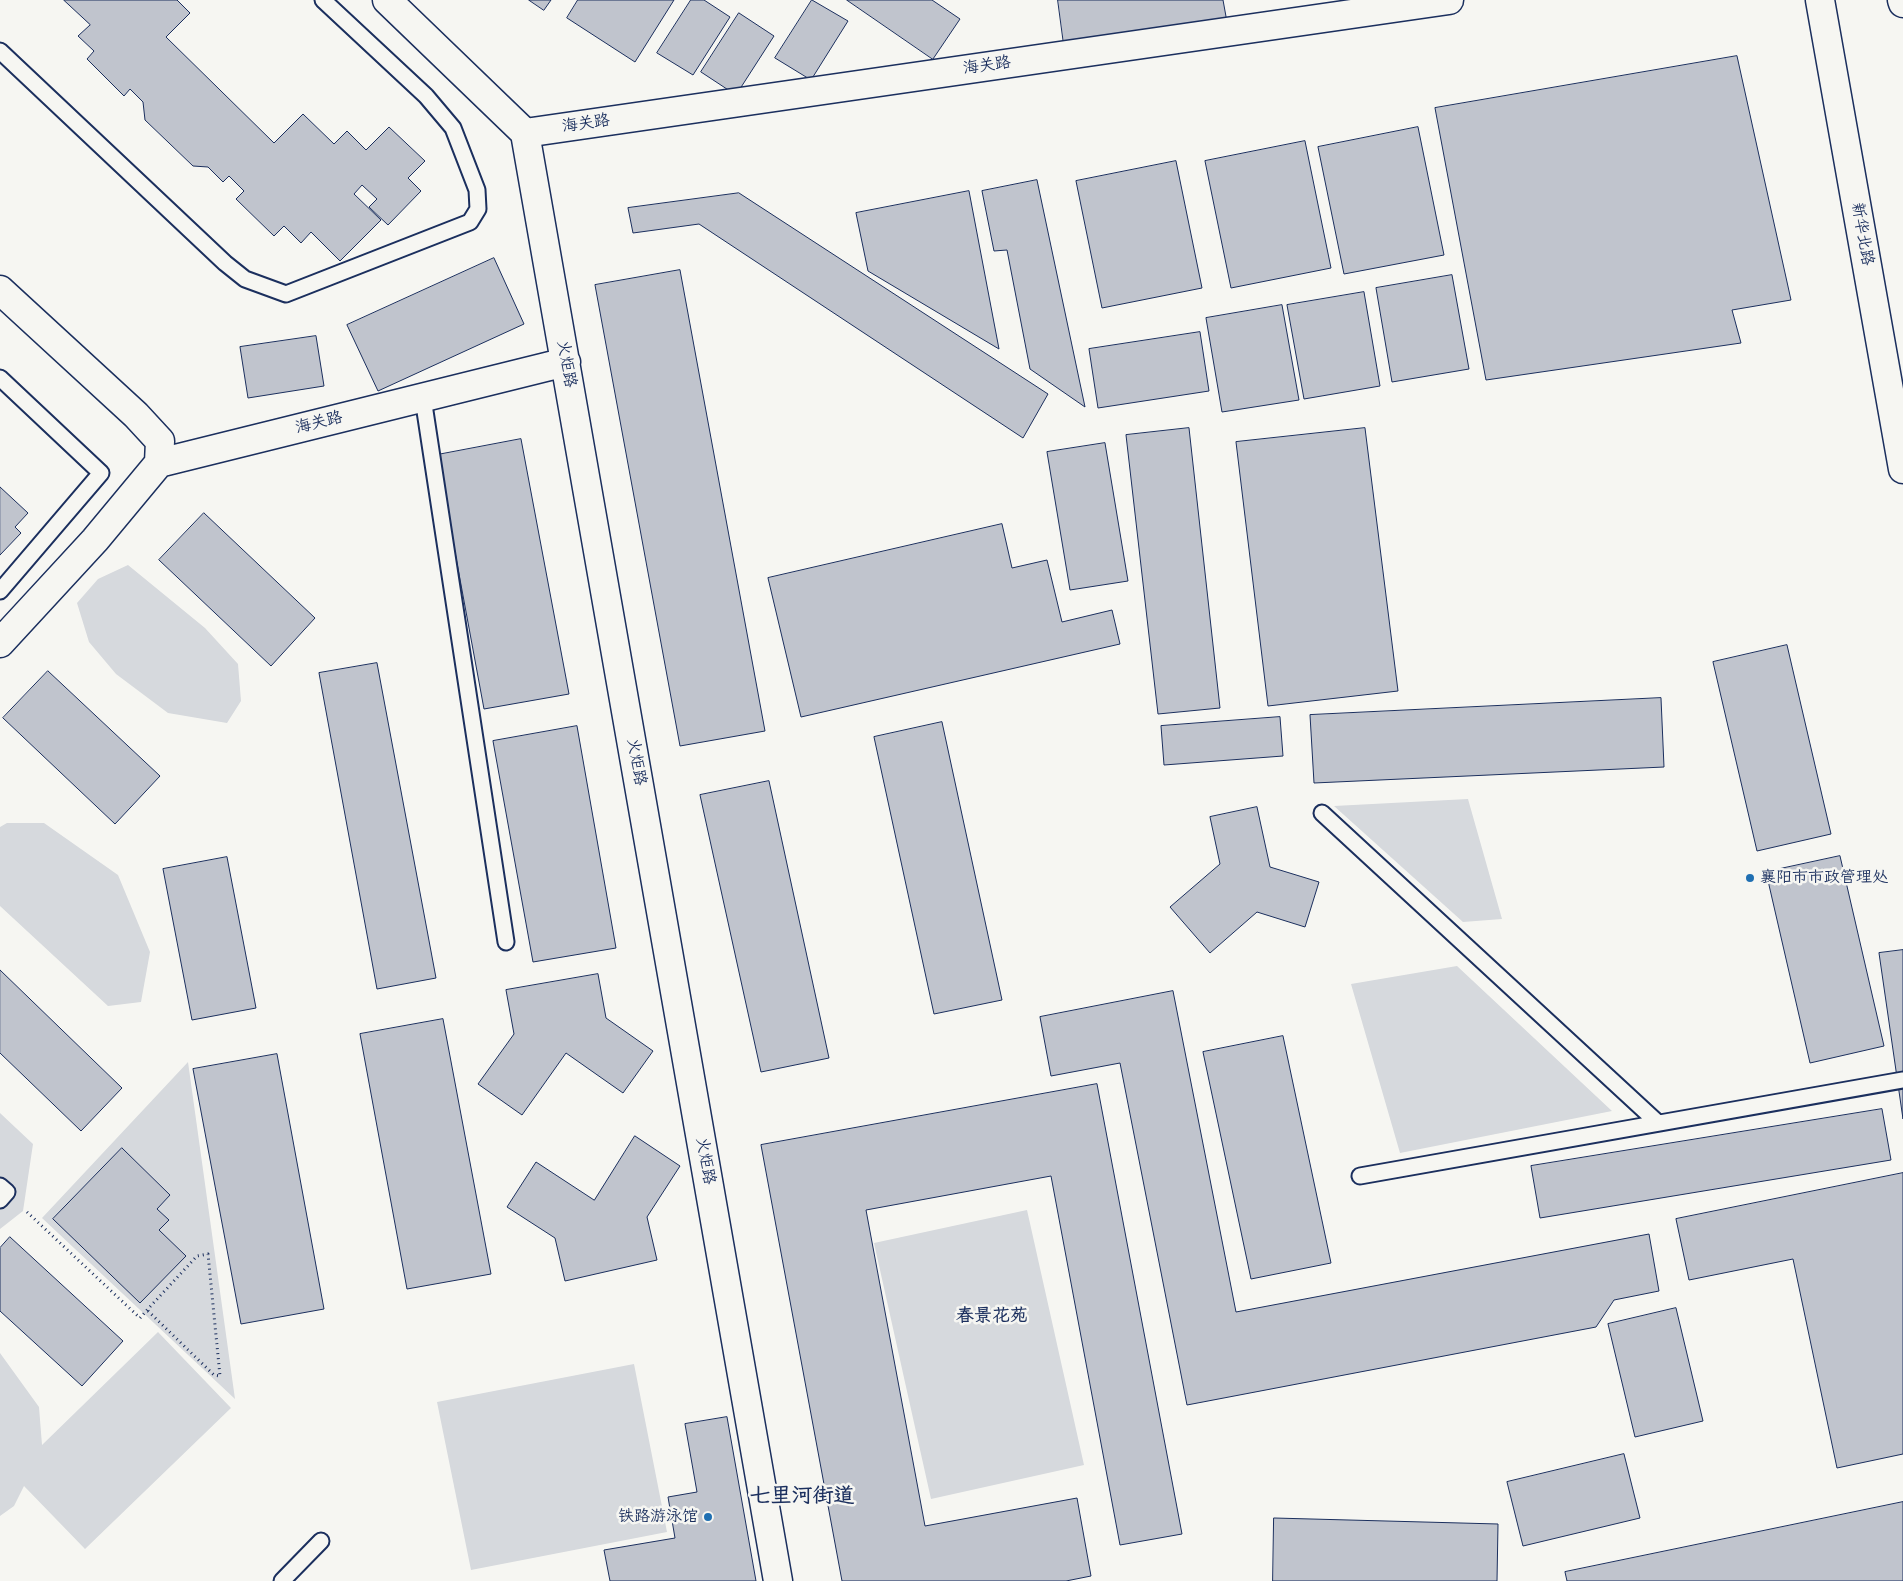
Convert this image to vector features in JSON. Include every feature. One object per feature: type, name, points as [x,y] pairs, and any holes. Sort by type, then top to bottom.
[{"type":"street","points":[[386,0],[524,133]]},
{"type":"street","name":"海关路","points":[[524,133],[1449,0]]},
{"type":"street","name":"新华北路","points":[[1820,0],[1903,469]]},
{"type":"street","name":"火炬路","points":[[524,133],[566,362],[778,1581]]},
{"type":"street","points":[[0,290],[136,415],[160,441],[159,463],[95,540],[0,643]]},
{"type":"street","name":"海关路","points":[[159,463],[566,362]]},
{"type":"lane","points":[[0,51],[225,263],[245,279],[286,294],[470,222],[478,209],[477,190],[453,128],[426,96],[323,0]]},
{"type":"lane","points":[[0,378],[101,473],[0,591]]},
{"type":"lane","points":[[423,398],[506,942]]},
{"type":"lane","points":[[1322,813],[1658,1123]]},
{"type":"lane","points":[[1360,1176],[1903,1080]]},
{"type":"lane","points":[[282,1581],[321,1541]]},
{"type":"path","points":[[2,1193],[140,1318],[147,1310],[197,1256],[208,1254],[220,1376],[214,1375],[147,1310]]},
{"type":"shaded area","points":[[128,565],[205,628],[238,664],[241,701],[227,723],[168,713],[116,674],[89,642],[77,603],[98,579]]},
{"type":"shaded area","points":[[1468,799],[1502,919],[1463,922],[1334,806]]},
{"type":"shaded area","points":[[7,823],[44,823],[118,875],[150,952],[141,1002],[108,1006],[0,906],[0,827]]},
{"type":"shaded area","points":[[1457,966],[1612,1111],[1400,1153],[1351,984]]},
{"type":"shaded area","points":[[188,1062],[235,1399],[42,1218]]},
{"type":"shaded area","points":[[0,1113],[33,1144],[23,1211],[0,1229]]},
{"type":"shaded area","points":[[1027,1210],[1084,1465],[931,1499],[874,1243]]},
{"type":"shaded area","points":[[158,1332],[231,1408],[85,1549],[24,1486],[14,1506],[0,1516],[0,1353],[39,1407],[42,1445]]},
{"type":"shaded area","points":[[634,1364],[667,1532],[471,1570],[437,1402]]},
{"type":"building","points":[[64,0],[177,0],[190,13],[166,37],[274,143],[303,114],[334,144],[347,131],[366,150],[389,127],[425,161],[408,178],[421,191],[388,225],[369,207],[377,199],[362,185],[354,194],[381,220],[340,261],[311,232],[301,243],[284,226],[274,236],[236,199],[244,191],[229,176],[223,182],[208,167],[193,166],[145,120],[143,102],[130,89],[124,96],[87,59],[94,51],[78,36],[90,25]]},
{"type":"building","points":[[529,0],[551,0],[544,10]]},
{"type":"building","points":[[578,0],[674,0],[635,62],[567,18]]},
{"type":"building","points":[[691,0],[704,0],[730,17],[693,75],[657,53]]},
{"type":"building","points":[[812,0],[848,21],[811,80],[775,58]]},
{"type":"building","points":[[847,0],[932,0],[960,19],[933,59]]},
{"type":"building","points":[[1058,0],[1223,0],[1227,22],[1064,45]]},
{"type":"building","points":[[739,13],[774,36],[736,95],[701,72]]},
{"type":"building","points":[[1737,56],[1791,300],[1732,310],[1741,343],[1486,380],[1435,108]]},
{"type":"building","points":[[1418,127],[1444,255],[1344,274],[1318,147]]},
{"type":"building","points":[[1305,141],[1331,268],[1231,288],[1205,161]]},
{"type":"building","points":[[1176,161],[1202,288],[1102,308],[1076,181]]},
{"type":"building","points":[[1037,180],[1085,407],[1030,369],[1007,250],[994,251],[982,191]]},
{"type":"building","points":[[969,191],[999,349],[868,271],[856,213]]},
{"type":"building","points":[[739,193],[1048,394],[1023,438],[699,224],[633,233],[628,208]]},
{"type":"building","points":[[494,258],[524,324],[378,391],[347,325]]},
{"type":"building","points":[[680,270],[765,731],[680,746],[595,285]]},
{"type":"building","points":[[1452,275],[1469,369],[1392,382],[1376,288]]},
{"type":"building","points":[[1364,292],[1380,386],[1304,399],[1287,305]]},
{"type":"building","points":[[1282,305],[1299,400],[1222,412],[1206,318]]},
{"type":"building","points":[[1200,332],[1209,391],[1098,408],[1089,349]]},
{"type":"building","points":[[316,336],[324,386],[248,398],[240,347]]},
{"type":"building","points":[[1189,428],[1220,708],[1158,714],[1126,435]]},
{"type":"building","points":[[1365,428],[1398,691],[1268,706],[1236,442]]},
{"type":"building","points":[[521,439],[569,694],[484,709],[437,455]]},
{"type":"building","points":[[1105,443],[1128,581],[1070,590],[1047,452]]},
{"type":"building","points":[[0,487],[28,513],[15,527],[21,533],[0,555]]},
{"type":"building","points":[[204,513],[315,618],[271,666],[159,560]]},
{"type":"building","points":[[1002,524],[1012,568],[1047,560],[1062,622],[1112,610],[1120,644],[801,717],[768,578]]},
{"type":"building","points":[[1787,645],[1831,834],[1757,851],[1713,662]]},
{"type":"building","points":[[377,663],[436,978],[377,989],[319,673]]},
{"type":"building","points":[[48,671],[160,776],[115,824],[3,718]]},
{"type":"building","points":[[1661,698],[1664,767],[1314,783],[1310,715]]},
{"type":"building","points":[[1280,717],[1283,756],[1164,765],[1161,726]]},
{"type":"building","points":[[942,722],[1002,1000],[934,1014],[874,737]]},
{"type":"building","points":[[577,726],[616,948],[533,962],[493,741]]},
{"type":"building","points":[[769,781],[829,1058],[761,1072],[700,795]]},
{"type":"building","points":[[1257,807],[1270,867],[1319,882],[1305,927],[1257,912],[1210,953],[1170,907],[1220,864],[1210,817]]},
{"type":"building","points":[[1840,856],[1884,1046],[1810,1063],[1766,872]]},
{"type":"building","points":[[227,857],[256,1008],[192,1020],[163,869]]},
{"type":"building","points":[[1903,950],[1903,1119],[1879,953]]},
{"type":"building","points":[[0,970],[122,1088],[81,1131],[0,1053]]},
{"type":"building","points":[[598,974],[606,1018],[653,1051],[623,1093],[566,1053],[522,1115],[478,1084],[514,1034],[506,990]]},
{"type":"building","points":[[1173,991],[1236,1312],[1649,1234],[1659,1291],[1614,1300],[1596,1327],[1187,1405],[1120,1063],[1051,1076],[1040,1017]]},
{"type":"building","points":[[443,1019],[491,1274],[407,1289],[360,1034]]},
{"type":"building","points":[[1283,1036],[1331,1263],[1251,1279],[1203,1052]]},
{"type":"building","points":[[277,1054],[324,1309],[241,1324],[193,1069]]},
{"type":"building","points":[[1097,1084],[1182,1534],[1120,1545],[1051,1176],[866,1210],[925,1526],[1077,1498],[1091,1576],[1066,1581],[842,1581],[761,1145]]},
{"type":"building","points":[[1882,1109],[1891,1160],[1540,1218],[1531,1166]]},
{"type":"building","points":[[635,1136],[680,1166],[647,1217],[657,1260],[565,1281],[555,1238],[507,1207],[536,1162],[594,1200]]},
{"type":"building","points":[[122,1148],[170,1195],[157,1209],[169,1220],[159,1230],[186,1256],[140,1303],[53,1219]]},
{"type":"building","points":[[1903,1173],[1903,1454],[1837,1468],[1793,1259],[1689,1280],[1676,1219]]},
{"type":"building","points":[[10,1237],[123,1341],[82,1386],[0,1311],[0,1248]]},
{"type":"building","points":[[1676,1308],[1703,1421],[1635,1437],[1608,1324]]},
{"type":"building","name":"铁路游泳馆","points":[[727,1417],[756,1581],[610,1581],[604,1550],[675,1538],[668,1497],[697,1492],[685,1424]]},
{"type":"building","points":[[1624,1454],[1640,1518],[1523,1546],[1507,1482]]},
{"type":"building","points":[[1903,1502],[1903,1581],[1567,1581],[1565,1572]]},
{"type":"building","points":[[1274,1518],[1498,1524],[1497,1581],[1273,1581]]},
{"type":"place","name":"襄阳市市政管理处","points":[[1750,878]]},
{"type":"place","name":"铁路游泳馆","points":[[708,1517]]},
{"type":"district","name":"春景花苑","points":[[992,1316]]},
{"type":"district","name":"七里河街道","points":[[802,1497]]}]
